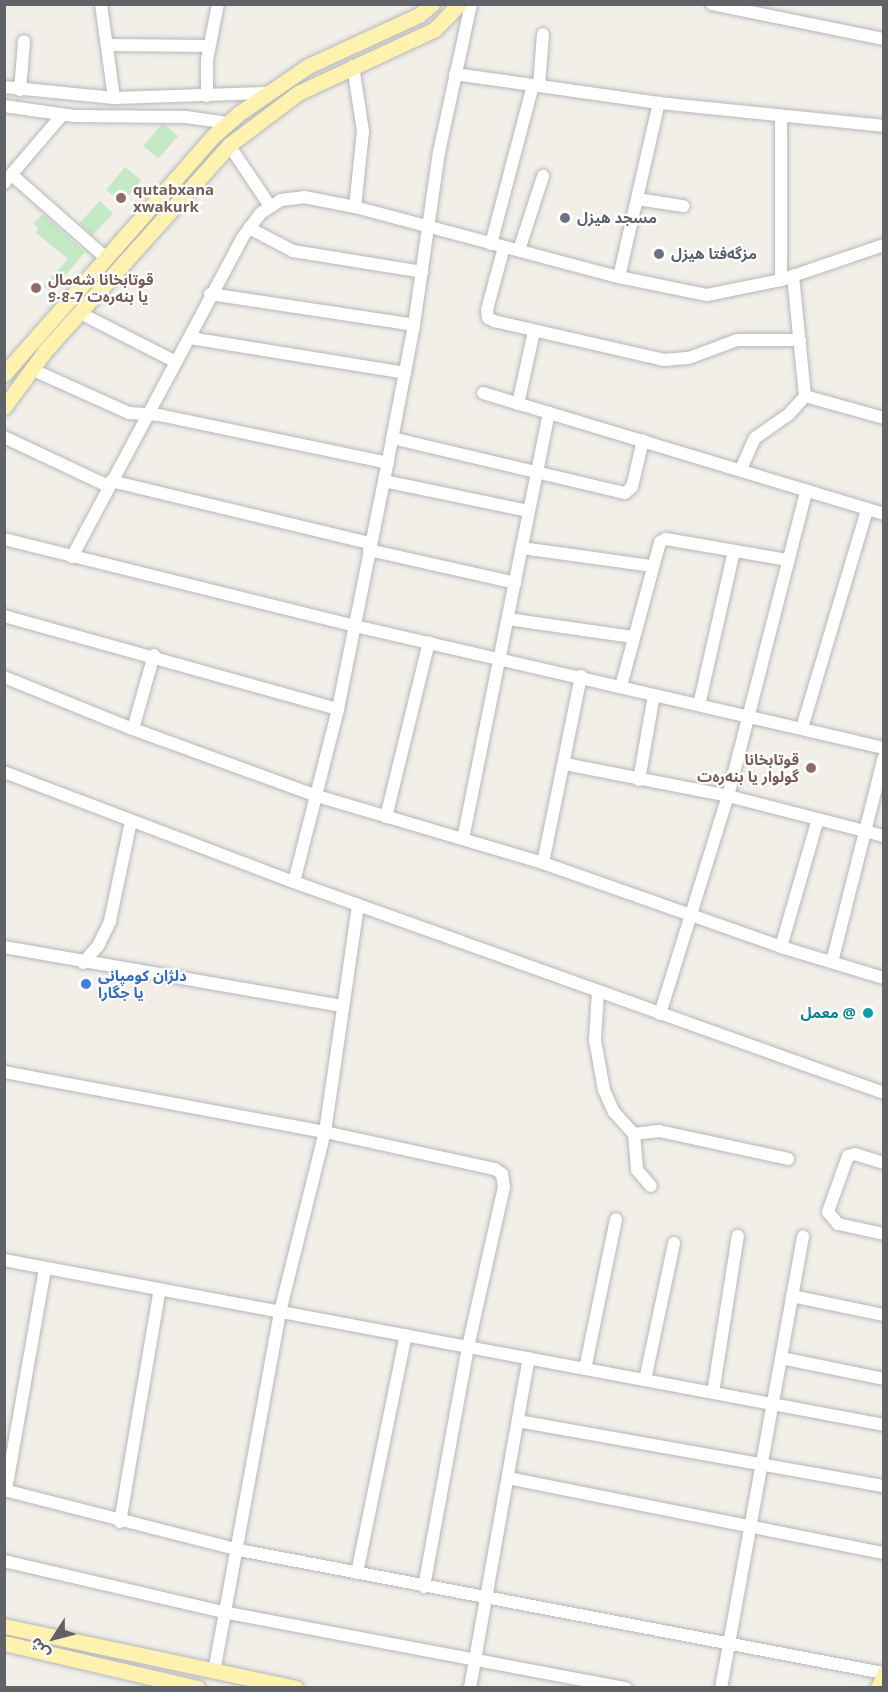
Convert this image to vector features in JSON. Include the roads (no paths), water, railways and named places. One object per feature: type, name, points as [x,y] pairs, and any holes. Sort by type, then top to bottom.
[{"type":"main road","points":[[4,374],[228,123],[264,93],[322,58],[419,15],[432,4]]},
{"type":"main road","points":[[4,407],[31,369],[230,146],[282,103],[353,66],[435,29],[459,4]]},
{"type":"main road","points":[[4,1626],[295,1688]]},
{"type":"main road","points":[[4,1643],[198,1688]]},
{"type":"main road","points":[[878,1688],[883,1673]]},
{"type":"street","points":[[101,4],[109,45],[114,98]]},
{"type":"street","points":[[207,96],[210,45],[218,4]]},
{"type":"street","points":[[294,882],[338,709],[388,463],[414,325],[428,226],[455,74],[471,4]]},
{"type":"street","points":[[712,4],[884,39]]},
{"type":"street","points":[[543,34],[536,86],[498,245],[486,314],[490,320],[664,360],[689,358],[737,340],[800,340]]},
{"type":"street","points":[[20,90],[24,41]]},
{"type":"street","points":[[109,45],[210,45]]},
{"type":"street","points":[[353,66],[363,131],[355,207]]},
{"type":"street","points":[[455,74],[782,118],[884,126]]},
{"type":"street","points":[[4,87],[114,98],[264,93]]},
{"type":"street","points":[[619,277],[659,103]]},
{"type":"street","points":[[4,106],[62,115],[186,117],[228,123]]},
{"type":"street","points":[[62,115],[8,179],[106,258]]},
{"type":"street","points":[[741,469],[755,438],[789,414],[805,396],[800,340],[787,278],[782,118]]},
{"type":"street","points":[[230,146],[270,206]]},
{"type":"street","points":[[519,250],[543,176]]},
{"type":"street","points":[[72,557],[147,414],[190,338],[210,294],[249,228],[270,206],[304,197],[355,207],[619,277],[707,295],[787,278],[884,245]]},
{"type":"street","points":[[637,199],[683,206]]},
{"type":"street","points":[[249,228],[293,251],[422,272]]},
{"type":"street","points":[[210,294],[414,325]]},
{"type":"street","points":[[80,314],[176,362]]},
{"type":"street","points":[[518,404],[534,331]]},
{"type":"street","points":[[190,338],[405,373]]},
{"type":"street","points":[[31,369],[129,413],[147,414],[388,463]]},
{"type":"street","points":[[483,393],[884,514]]},
{"type":"street","points":[[805,396],[884,418]]},
{"type":"street","points":[[463,839],[549,413]]},
{"type":"street","points":[[4,437],[110,483],[515,583]]},
{"type":"street","points":[[392,438],[627,493],[632,487],[643,440]]},
{"type":"street","points":[[384,481],[529,511]]},
{"type":"street","points":[[660,1014],[693,916],[728,796],[806,492]]},
{"type":"street","points":[[802,728],[867,510]]},
{"type":"street","points":[[4,539],[355,626],[581,676],[884,748]]},
{"type":"street","points":[[621,686],[657,545],[666,539],[788,560]]},
{"type":"street","points":[[522,548],[651,566]]},
{"type":"street","points":[[699,705],[734,551]]},
{"type":"street","points":[[4,616],[154,655],[338,709]]},
{"type":"street","points":[[508,619],[633,638]]},
{"type":"street","points":[[386,816],[429,642]]},
{"type":"street","points":[[133,729],[154,655]]},
{"type":"street","points":[[543,863],[565,764],[581,676]]},
{"type":"street","points":[[4,677],[133,729],[317,796],[543,863],[781,947],[884,978]]},
{"type":"street","points":[[639,780],[654,695]]},
{"type":"street","points":[[832,962],[884,757]]},
{"type":"street","points":[[565,764],[728,796],[884,836]]},
{"type":"street","points":[[4,772],[294,882],[884,1093]]},
{"type":"street","points":[[781,947],[818,819]]},
{"type":"street","points":[[83,963],[98,946],[110,921],[131,821]]},
{"type":"street","points":[[214,1672],[228,1613],[280,1312],[325,1132],[358,905]]},
{"type":"street","points":[[4,947],[83,963],[342,1006]]},
{"type":"street","points":[[598,991],[595,1040],[602,1084],[614,1112],[634,1134],[637,1170],[651,1186]]},
{"type":"street","points":[[4,1072],[325,1132],[495,1169],[502,1174],[504,1187],[468,1347],[424,1587]]},
{"type":"street","points":[[634,1134],[660,1131],[788,1159]]},
{"type":"street","points":[[884,1163],[855,1154],[848,1156],[828,1212],[838,1224],[884,1234]]},
{"type":"street","points":[[585,1369],[616,1219]]},
{"type":"street","points":[[713,1393],[738,1236]]},
{"type":"street","points":[[721,1688],[802,1236]]},
{"type":"street","points":[[645,1380],[674,1244]]},
{"type":"street","points":[[4,1260],[884,1425]]},
{"type":"street","points":[[45,1268],[5,1490],[120,1522],[239,1550],[883,1673]]},
{"type":"street","points":[[120,1522],[160,1289]]},
{"type":"street","points":[[792,1296],[884,1315]]},
{"type":"street","points":[[357,1573],[406,1335]]},
{"type":"street","points":[[470,1688],[529,1358]]},
{"type":"street","points":[[781,1358],[884,1378]]},
{"type":"street","points":[[518,1421],[884,1486]]},
{"type":"street","points":[[508,1478],[884,1553]]},
{"type":"street","points":[[4,1561],[228,1613],[626,1688]]},
{"type":"place","name":"qutabxana xwakurk","points":[[121,198]]},
{"type":"place","name":"مسجد هيزل","points":[[565,218]]},
{"type":"place","name":"مزگەفتا هیزل","points":[[659,254]]},
{"type":"place","name":"قوتابخانا شەمال یا بنەرەت 7-8-9","points":[[36,288]]},
{"type":"place","name":"قوتابخانا گولوار یا بنەرەت","points":[[811,768]]},
{"type":"place","name":"دلژان کومپانی یا جگارا","points":[[86,984]]},
{"type":"place","name":"معمل @","points":[[868,1013]]}]
